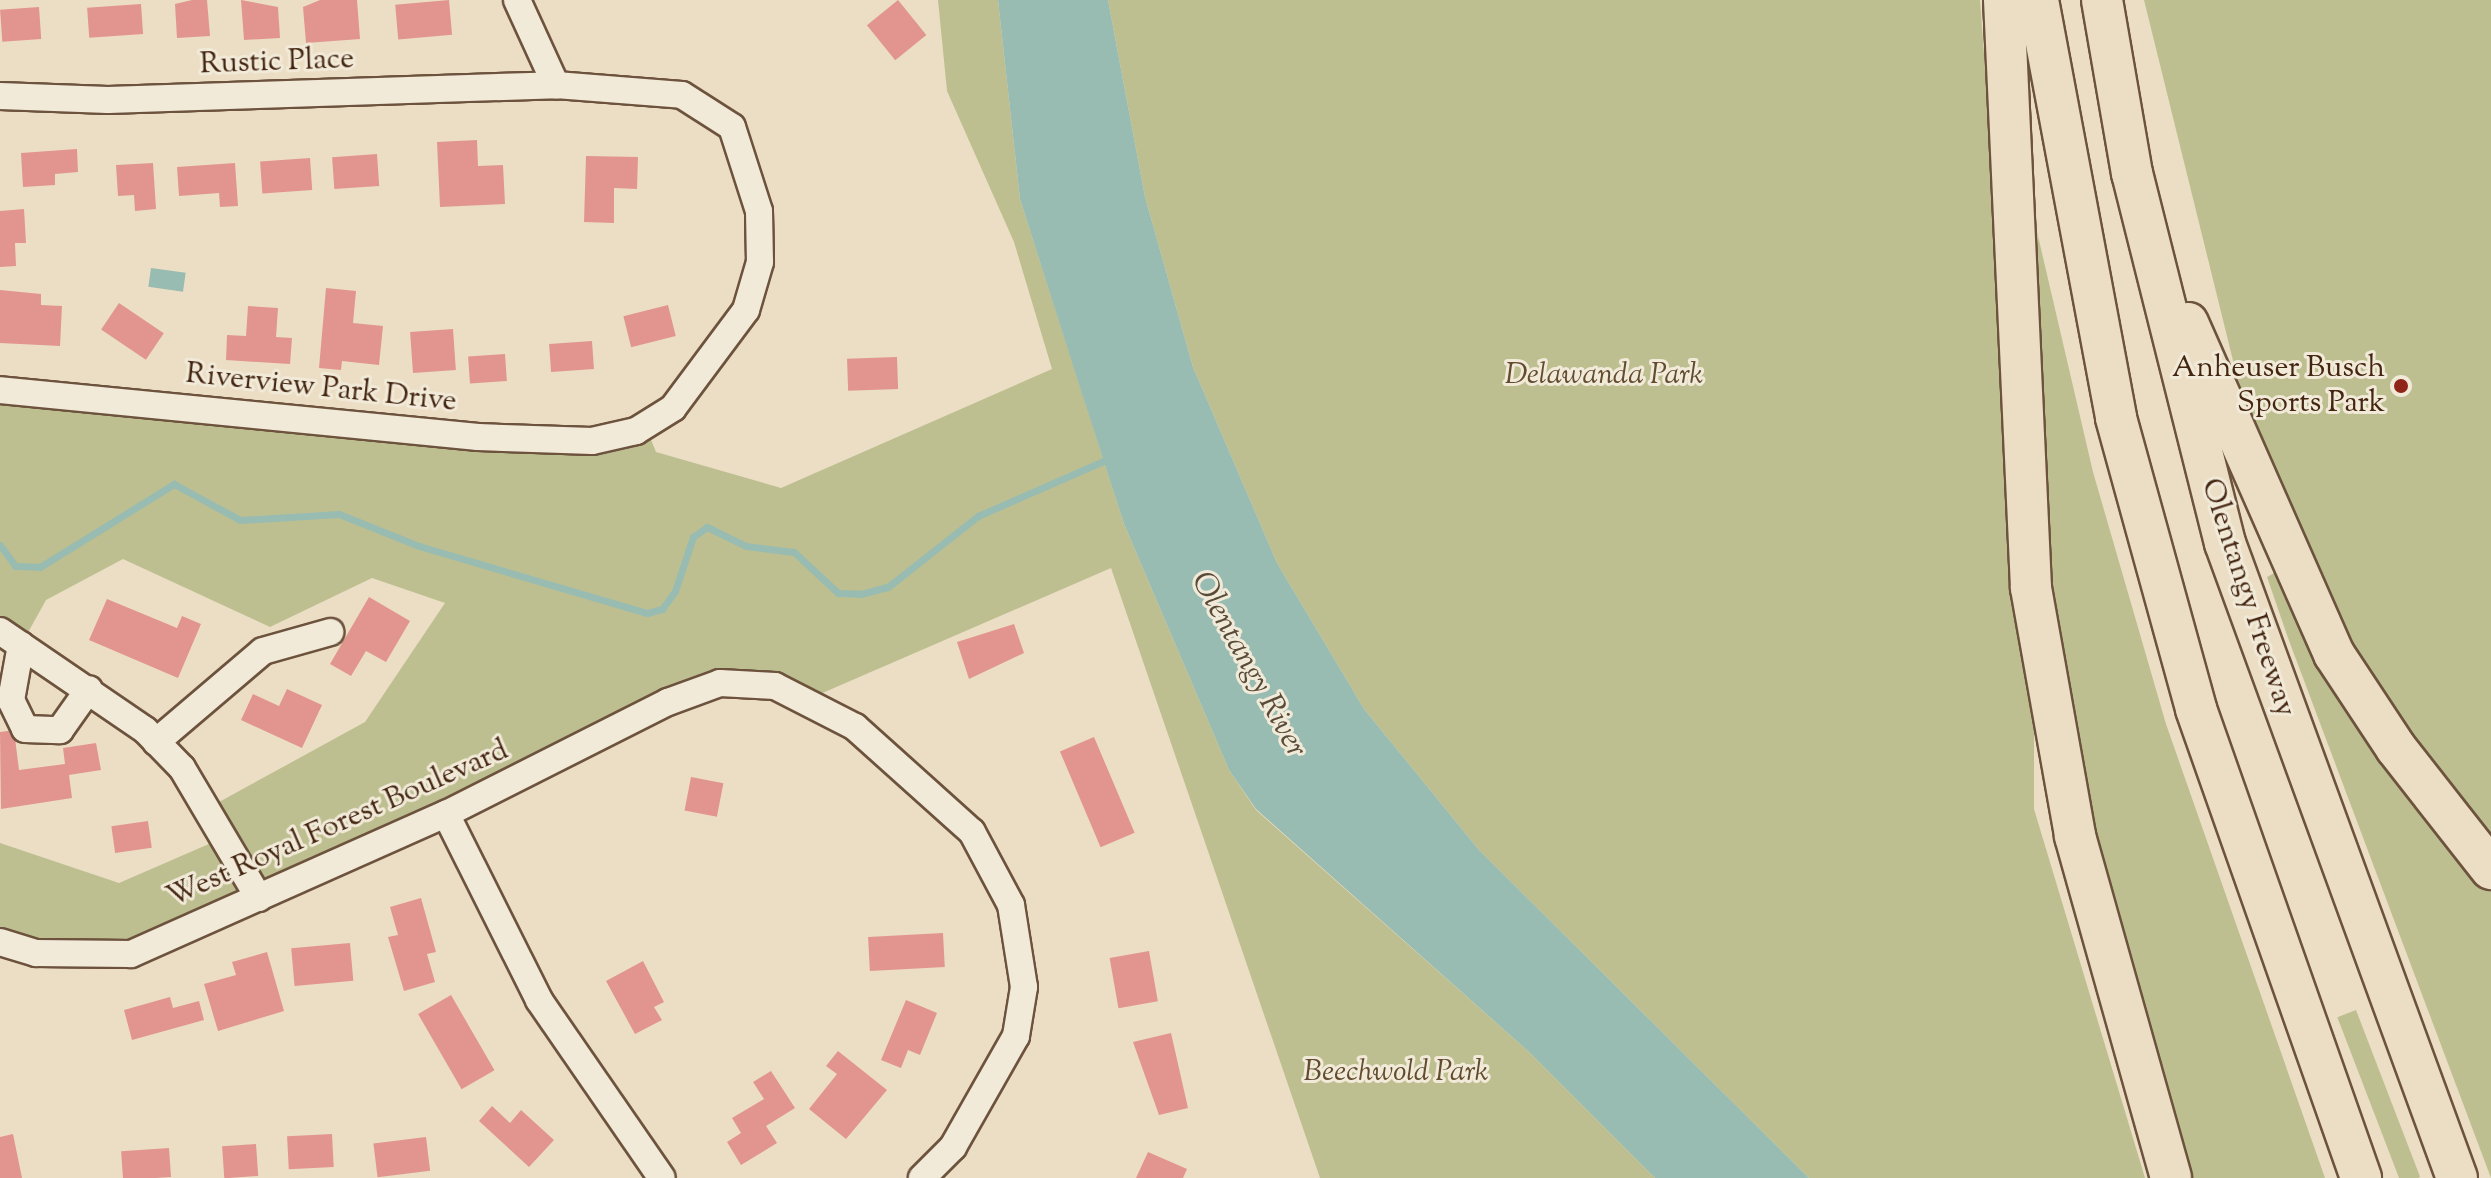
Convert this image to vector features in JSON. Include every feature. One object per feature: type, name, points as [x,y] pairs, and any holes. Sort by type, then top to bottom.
[{"type":"highway","points":[[2004,0],[2031,588],[2075,836],[2171,1178]]},
{"type":"highway","points":[[2038,0],[2066,183],[2120,433],[2196,709],[2361,1178]]},
{"type":"highway","name":"Olentangy Freeway","points":[[2102,0],[2132,173],[2225,543],[2457,1178]]},
{"type":"highway","points":[[2132,173],[2224,417],[2314,615],[2396,748],[2491,869]]},
{"type":"street","points":[[517,0],[556,85]]},
{"type":"street","name":"Rustic Place","points":[[0,96],[108,100],[556,85],[660,92],[709,107],[732,127],[759,211],[760,262],[746,310],[673,408],[636,431]]},
{"type":"street","name":"Riverview Park Drive","points":[[0,390],[478,437],[592,441],[636,431]]},
{"type":"street","points":[[156,742],[263,651],[330,632]]},
{"type":"street","points":[[11,638],[11,700],[25,729],[60,730],[89,689]]},
{"type":"street","points":[[11,638],[89,689],[156,742],[210,807],[259,898]]},
{"type":"street","name":"West Royal Forest Boulevard","points":[[0,942],[36,953],[131,954],[446,814],[690,694],[720,683],[775,686],[855,727],[972,832],[1011,905],[1024,987],[1016,1036],[953,1147],[922,1178]]},
{"type":"street","points":[[446,814],[539,1000],[662,1178]]},
{"type":"green space","name":"Beechwold Park","points":[[938,0],[998,0],[1020,199],[1124,524],[1229,770],[1256,810],[1528,1051],[1655,1178],[1320,1178],[1111,568],[804,701],[720,683],[131,954],[0,942],[0,843],[119,883],[225,837],[210,807],[365,722],[445,603],[372,578],[270,627],[123,559],[46,600],[21,645],[0,631],[0,390],[478,437],[645,425],[656,452],[781,488],[1052,369],[1014,242],[947,91]]},
{"type":"green space","name":"Delawanda Park","points":[[1108,0],[1980,0],[2034,718],[2034,809],[2145,1178],[1809,1178],[1479,850],[1364,709],[1277,563],[1193,367],[1145,197]]},
{"type":"green space","name":"Anheuser Busch Sports Park","points":[[2144,0],[2491,0],[2491,848],[2344,641],[2242,397]]},
{"type":"green space","points":[[2035,223],[2093,472],[2166,724],[2325,1178],[2191,1178],[2116,949],[2051,635],[2029,227]]},
{"type":"green space","points":[[2276,572],[2491,892],[2491,1178],[2288,638],[2267,577]]},
{"type":"green space","points":[[2356,1010],[2420,1177],[2399,1178],[2337,1017]]},
{"type":"water","name":"Olentangy River","points":[[998,0],[1108,0],[1145,197],[1193,367],[1277,563],[1364,709],[1479,850],[1809,1178],[1655,1178],[1528,1051],[1256,809],[1229,770],[1124,524],[1020,199]]},
{"type":"water","points":[[151,268],[186,273],[183,292],[148,287]]},
{"type":"building","points":[[207,0],[210,36],[177,38],[175,4]]},
{"type":"building","points":[[241,0],[278,7],[280,38],[244,40]]},
{"type":"building","points":[[320,0],[357,0],[360,39],[306,43],[303,7]]},
{"type":"building","points":[[449,0],[452,35],[398,40],[395,5]]},
{"type":"building","points":[[898,0],[926,35],[895,60],[867,25]]},
{"type":"building","points":[[141,4],[143,34],[89,38],[87,8]]},
{"type":"building","points":[[39,7],[41,39],[2,42],[0,10]]},
{"type":"building","points":[[477,140],[478,166],[503,165],[505,204],[440,207],[437,142]]},
{"type":"building","points":[[77,149],[78,172],[55,174],[55,185],[23,187],[21,153]]},
{"type":"building","points":[[377,154],[379,186],[334,189],[332,157]]},
{"type":"building","points":[[586,156],[638,157],[637,189],[614,188],[614,223],[584,222]]},
{"type":"building","points":[[310,158],[312,190],[262,193],[260,161]]},
{"type":"building","points":[[153,163],[156,209],[135,211],[134,195],[118,196],[116,165]]},
{"type":"building","points":[[235,163],[238,206],[220,207],[219,193],[179,196],[177,167]]},
{"type":"building","points":[[24,209],[26,243],[15,243],[16,266],[0,267],[0,211]]},
{"type":"building","points":[[326,288],[356,291],[353,323],[383,326],[379,365],[342,361],[341,370],[319,368]]},
{"type":"building","points":[[0,290],[41,294],[41,305],[62,306],[60,346],[0,343]]},
{"type":"building","points":[[119,303],[164,333],[146,360],[101,330]]},
{"type":"building","points":[[668,305],[676,336],[631,347],[623,316]]},
{"type":"building","points":[[248,306],[278,308],[276,337],[292,338],[290,364],[226,360],[227,335],[246,336]]},
{"type":"building","points":[[453,329],[456,370],[413,373],[410,332]]},
{"type":"building","points":[[592,341],[594,369],[551,372],[549,344]]},
{"type":"building","points":[[505,354],[507,381],[470,384],[468,357]]},
{"type":"building","points":[[897,357],[898,389],[848,391],[847,359]]},
{"type":"building","points":[[369,597],[410,621],[386,662],[366,651],[351,676],[330,664]]},
{"type":"building","points":[[107,599],[177,628],[182,616],[201,624],[178,678],[89,640]]},
{"type":"building","points":[[1014,624],[1024,653],[969,679],[957,642]]},
{"type":"building","points":[[287,689],[322,705],[302,748],[241,720],[253,694],[279,706]]},
{"type":"building","points":[[14,730],[19,770],[65,764],[63,748],[96,743],[101,770],[69,775],[72,798],[1,809],[0,732]]},
{"type":"building","points":[[1094,737],[1135,833],[1101,847],[1060,751]]},
{"type":"building","points":[[691,777],[723,783],[717,817],[685,810]]},
{"type":"building","points":[[148,821],[152,848],[115,853],[111,826]]},
{"type":"building","points":[[421,898],[436,952],[427,954],[435,982],[404,991],[388,937],[398,935],[390,907]]},
{"type":"building","points":[[943,933],[945,967],[870,971],[868,937]]},
{"type":"building","points":[[350,943],[353,981],[295,986],[291,948]]},
{"type":"building","points":[[1149,951],[1158,1001],[1118,1008],[1110,958]]},
{"type":"building","points":[[267,952],[284,1011],[218,1031],[204,984],[236,975],[232,962]]},
{"type":"building","points":[[643,961],[664,1002],[654,1007],[662,1020],[635,1034],[606,981]]},
{"type":"building","points":[[451,995],[494,1070],[462,1089],[418,1014]]},
{"type":"building","points":[[170,997],[173,1008],[199,1001],[204,1020],[132,1040],[124,1010]]},
{"type":"building","points":[[906,1000],[937,1013],[920,1055],[908,1050],[901,1068],[881,1060]]},
{"type":"building","points":[[1171,1033],[1188,1108],[1159,1115],[1133,1042]]},
{"type":"building","points":[[838,1051],[887,1090],[846,1139],[809,1109],[837,1074],[826,1066]]},
{"type":"building","points":[[771,1071],[795,1108],[766,1126],[777,1143],[741,1165],[727,1142],[741,1133],[732,1118],[764,1099],[753,1082]]},
{"type":"building","points":[[492,1106],[510,1123],[521,1110],[554,1140],[529,1167],[479,1121]]},
{"type":"building","points":[[13,1134],[22,1178],[0,1178],[0,1137]]},
{"type":"building","points":[[332,1134],[334,1167],[289,1169],[287,1136]]},
{"type":"building","points":[[426,1137],[430,1171],[378,1177],[373,1143]]},
{"type":"building","points":[[256,1144],[258,1176],[224,1178],[222,1146]]},
{"type":"building","points":[[169,1148],[171,1177],[123,1178],[121,1151]]},
{"type":"building","points":[[1148,1152],[1187,1169],[1183,1178],[1136,1178]]},
{"type":"waterway","points":[[0,545],[15,566],[40,567],[174,484],[240,520],[339,514],[419,546],[647,613],[662,609],[675,591],[693,537],[707,527],[746,546],[794,552],[838,593],[861,594],[888,587],[978,516],[1103,461]]},
{"type":"place","name":"Anheuser Busch Sports Park","points":[[2401,386]]}]
